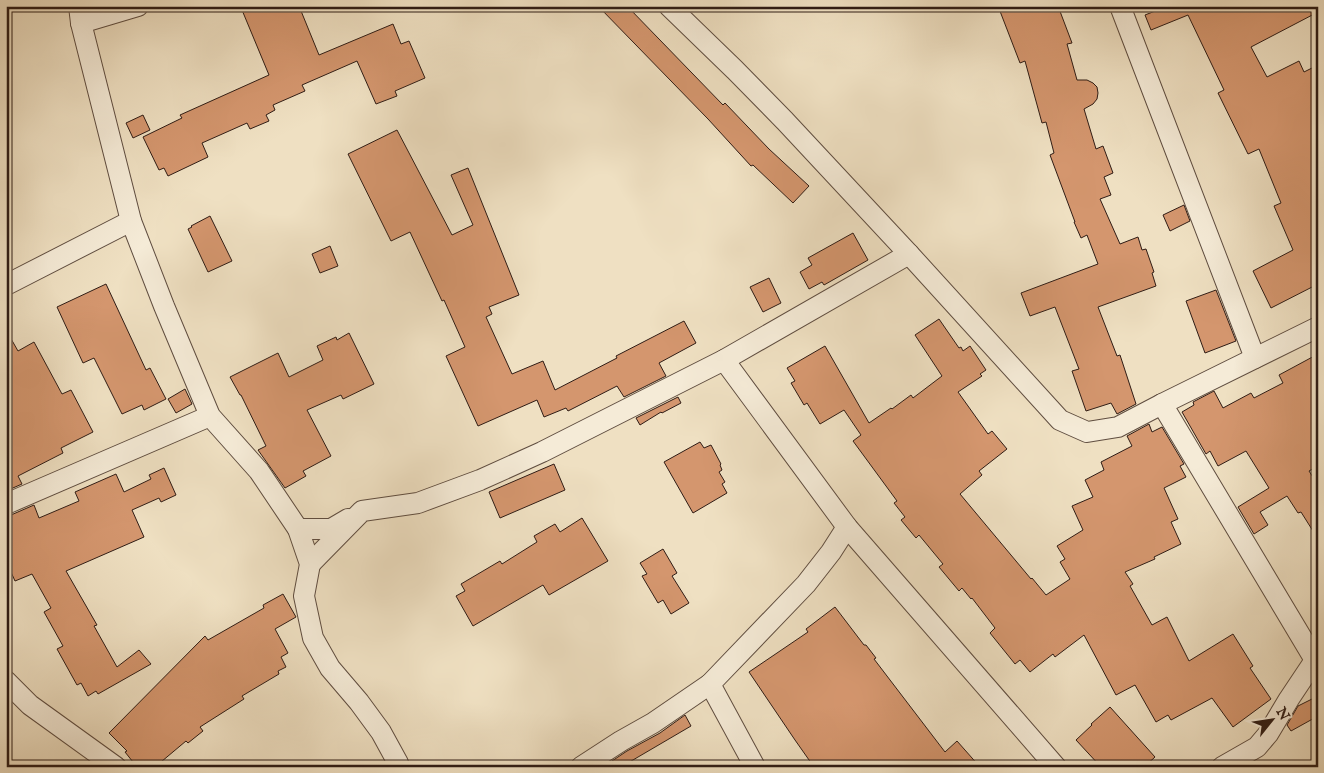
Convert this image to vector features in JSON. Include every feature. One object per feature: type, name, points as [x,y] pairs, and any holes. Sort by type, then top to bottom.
[{"type":"street","points":[[138,6],[80,15],[131,221],[210,416],[259,471],[298,529],[310,564],[304,596],[313,638],[330,668],[381,732],[398,763],[398,767]]},
{"type":"street","points":[[669,6],[785,120],[910,254],[1060,420],[1087,432],[1118,427],[1318,326]]},
{"type":"street","points":[[1120,6],[1255,358]]},
{"type":"street","points":[[6,285],[131,221]]},
{"type":"street","points":[[298,529],[331,529],[362,511],[418,503],[480,480],[542,452],[724,360],[910,254]]},
{"type":"street","points":[[724,360],[847,527],[1056,767]]},
{"type":"street","points":[[1162,404],[1316,662],[1289,699],[1268,734],[1257,746],[1222,767]]},
{"type":"street","points":[[6,504],[210,416]]},
{"type":"street","points":[[310,564],[362,511]]},
{"type":"street","points":[[580,767],[621,740],[653,723],[710,684],[806,584],[831,552],[847,527]]},
{"type":"street","points":[[6,681],[30,705],[116,767]]},
{"type":"street","points":[[710,684],[756,767]]},
{"type":"building","points":[[250,6],[299,6],[319,55],[393,24],[401,44],[409,41],[425,78],[395,91],[397,96],[376,104],[357,61],[302,85],[305,91],[273,105],[275,110],[266,115],[269,121],[250,129],[247,123],[202,143],[208,157],[168,176],[164,168],[159,170],[143,137],[182,118],[180,115],[269,75],[242,10]]},
{"type":"building","points":[[598,6],[627,6],[723,105],[725,103],[769,149],[809,186],[793,203],[753,165],[751,166]]},
{"type":"building","points":[[998,6],[1058,6],[1072,43],[1067,44],[1077,80],[1087,80],[1097,87],[1097,99],[1093,104],[1084,109],[1096,149],[1103,146],[1113,173],[1104,177],[1111,195],[1100,199],[1120,244],[1138,237],[1142,250],[1146,249],[1154,272],[1152,273],[1156,286],[1098,307],[1117,356],[1120,355],[1136,404],[1117,414],[1111,403],[1086,411],[1072,371],[1079,369],[1055,307],[1030,316],[1021,293],[1098,264],[1087,235],[1081,238],[1074,222],[1050,155],[1054,153],[1046,122],[1042,123],[1025,61],[1020,63]]},
{"type":"building","points":[[1168,6],[1318,6],[1318,12],[1251,47],[1267,77],[1299,61],[1304,72],[1318,65],[1318,284],[1271,308],[1253,271],[1293,250],[1274,206],[1281,203],[1259,149],[1248,154],[1218,93],[1224,90],[1188,15],[1151,30],[1145,15]]},
{"type":"building","points":[[143,115],[150,130],[133,138],[126,123]]},
{"type":"building","points":[[397,130],[452,235],[473,225],[451,175],[468,168],[519,295],[489,307],[492,314],[486,317],[512,374],[543,361],[555,390],[684,321],[696,343],[659,363],[666,376],[624,397],[617,386],[568,411],[566,408],[544,417],[537,400],[478,426],[446,356],[465,347],[444,300],[442,301],[410,232],[391,241],[348,154]]},
{"type":"building","points":[[1184,205],[1190,221],[1170,231],[1163,215]]},
{"type":"building","points":[[210,216],[232,261],[208,272],[188,229]]},
{"type":"building","points":[[853,233],[868,260],[824,285],[822,282],[809,289],[800,272],[812,265],[808,258]]},
{"type":"building","points":[[330,246],[338,266],[320,273],[312,254]]},
{"type":"building","points":[[769,278],[781,303],[763,312],[750,287]]},
{"type":"building","points":[[106,284],[146,370],[150,368],[166,399],[144,410],[142,405],[122,414],[94,358],[83,363],[57,307]]},
{"type":"building","points":[[1216,290],[1236,341],[1205,353],[1186,301]]},
{"type":"building","points":[[939,319],[959,348],[961,347],[963,351],[970,346],[986,370],[980,374],[982,376],[958,392],[988,434],[992,431],[1007,449],[979,471],[982,475],[960,494],[1031,579],[1046,595],[1070,579],[1060,562],[1065,559],[1057,546],[1083,530],[1072,506],[1093,497],[1085,480],[1104,470],[1101,462],[1132,446],[1127,436],[1149,424],[1152,432],[1162,427],[1184,464],[1180,466],[1186,477],[1164,488],[1178,519],[1171,522],[1181,544],[1154,557],[1155,559],[1125,572],[1133,584],[1130,586],[1152,625],[1167,617],[1189,661],[1233,634],[1253,666],[1250,668],[1271,699],[1233,727],[1212,698],[1171,720],[1168,715],[1156,722],[1135,685],[1116,695],[1084,635],[1055,657],[1053,654],[1030,672],[1020,660],[1015,664],[990,633],[995,628],[972,598],[962,588],[959,591],[939,567],[943,564],[919,535],[916,538],[901,520],[905,517],[894,503],[897,501],[853,441],[861,435],[844,410],[820,424],[807,403],[804,405],[791,383],[795,381],[787,368],[825,346],[869,423],[911,395],[913,398],[942,376],[915,335]]},
{"type":"building","points":[[6,330],[18,351],[34,342],[62,394],[71,390],[93,432],[61,448],[63,453],[18,476],[22,484],[6,491]]},
{"type":"building","points":[[349,333],[374,384],[343,399],[341,395],[307,410],[331,456],[303,471],[306,476],[285,488],[258,450],[266,446],[230,377],[278,353],[289,377],[323,360],[317,346],[336,337],[337,340]]},
{"type":"building","points":[[1318,354],[1318,466],[1309,471],[1318,485],[1318,539],[1301,512],[1298,513],[1287,496],[1260,512],[1268,525],[1254,534],[1238,507],[1269,488],[1246,451],[1218,466],[1210,451],[1206,454],[1182,412],[1194,405],[1193,402],[1214,391],[1223,408],[1251,393],[1254,398],[1283,383],[1279,375]]},
{"type":"building","points":[[185,389],[192,404],[176,413],[168,399]]},
{"type":"building","points":[[678,397],[681,403],[661,412],[640,425],[636,418]]},
{"type":"building","points":[[700,442],[704,448],[711,445],[721,464],[722,470],[719,472],[725,482],[722,484],[727,493],[693,513],[664,462]]},
{"type":"building","points":[[554,464],[565,490],[500,518],[489,492]]},
{"type":"building","points":[[164,468],[176,495],[161,502],[159,498],[132,510],[144,537],[66,571],[97,625],[94,626],[117,667],[139,650],[151,664],[98,694],[96,691],[88,696],[81,683],[77,685],[57,649],[63,646],[44,612],[51,608],[32,574],[15,581],[6,561],[6,516],[34,505],[39,518],[79,501],[75,492],[116,474],[124,492],[151,479],[149,475]]},
{"type":"building","points":[[582,518],[608,561],[549,595],[543,585],[473,626],[456,596],[465,591],[461,584],[500,561],[502,564],[537,542],[534,536],[555,524],[560,532]]},
{"type":"building","points":[[663,549],[677,573],[672,576],[689,603],[671,614],[663,600],[658,603],[642,576],[647,574],[640,563]]},
{"type":"building","points":[[283,594],[296,617],[275,629],[288,653],[281,657],[286,667],[278,671],[279,674],[242,696],[244,699],[200,727],[203,731],[188,743],[186,741],[155,767],[137,767],[125,752],[127,751],[109,733],[205,636],[208,640],[264,608],[263,605]]},
{"type":"building","points":[[835,607],[876,658],[874,659],[945,752],[957,741],[980,767],[814,767],[749,672],[808,632],[806,629]]},
{"type":"building","points":[[1318,696],[1318,716],[1291,731],[1287,725],[1298,706]]},
{"type":"building","points":[[1110,707],[1155,757],[1144,767],[1101,767],[1076,740]]},
{"type":"building","points":[[685,715],[691,726],[621,767],[603,767],[660,733]]}]
